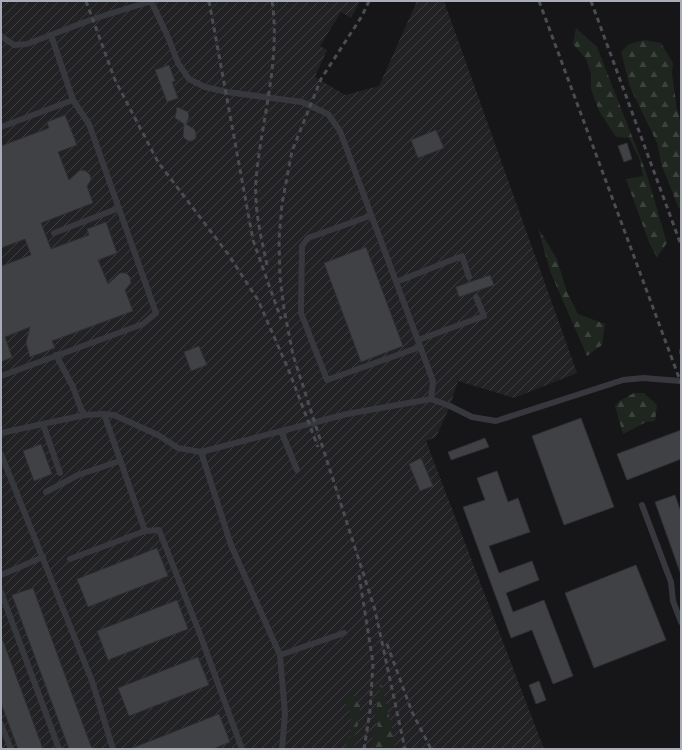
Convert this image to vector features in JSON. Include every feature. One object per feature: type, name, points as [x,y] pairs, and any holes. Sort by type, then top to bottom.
[{"type":"lane","points":[[1,36],[14,45],[27,44],[92,20],[151,1],[178,63],[189,79],[204,87],[227,92],[302,102],[328,114],[340,131],[370,216],[433,381],[431,399]]},
{"type":"lane","points":[[1,376],[143,324],[156,313],[89,124],[73,100],[51,35]]},
{"type":"lane","points":[[1,127],[73,100]]},
{"type":"lane","points":[[54,233],[119,208]]},
{"type":"lane","points":[[370,216],[308,238],[302,246],[300,313],[326,380],[420,347]]},
{"type":"lane","points":[[396,282],[462,256],[469,277]]},
{"type":"lane","points":[[418,340],[484,316],[476,297]]},
{"type":"lane","points":[[56,355],[73,387],[81,409],[85,415]]},
{"type":"lane","points":[[1,433],[85,415],[104,414],[114,415],[158,435],[178,448],[201,452],[348,414],[431,399],[450,406],[472,417],[496,421],[624,380],[649,378],[681,381]]},
{"type":"lane","points":[[104,414],[145,531]]},
{"type":"lane","points":[[43,424],[60,473]]},
{"type":"lane","points":[[281,431],[297,470]]},
{"type":"lane","points":[[201,452],[231,545],[280,655],[285,714],[282,749]]},
{"type":"lane","points":[[1,454],[92,681],[112,749]]},
{"type":"lane","points":[[46,492],[78,474],[120,461]]},
{"type":"lane","points":[[642,505],[671,582],[673,601],[681,622]]},
{"type":"lane","points":[[70,559],[145,531],[159,530],[198,629],[242,749]]},
{"type":"lane","points":[[1,575],[43,557]]},
{"type":"lane","points":[[1,592],[59,749]]},
{"type":"lane","points":[[280,655],[344,633]]},
{"type":"lane","points":[[1,724],[10,749]]},
{"type":"shaded area","points":[[1,1],[360,1],[351,18],[341,12],[320,46],[327,50],[315,77],[345,95],[379,86],[417,1],[444,1],[577,373],[514,398],[458,381],[450,406],[436,437],[426,441],[544,749],[1,749]]},
{"type":"green space","points":[[576,28],[597,47],[646,172],[667,243],[657,257],[650,245],[626,179],[643,176],[639,158],[629,138],[616,137],[599,111],[591,89],[591,74],[586,59],[573,44]]},
{"type":"green space","points":[[645,40],[661,43],[673,63],[672,74],[677,109],[681,124],[681,206],[679,209],[662,166],[657,143],[630,87],[621,52],[629,44]]},
{"type":"green space","points":[[538,228],[557,259],[567,292],[578,314],[605,324],[602,345],[587,356],[550,271]]},
{"type":"green space","points":[[634,393],[644,393],[657,405],[655,421],[646,422],[623,434],[615,406],[619,401]]},
{"type":"green space","points":[[381,682],[393,732],[395,749],[373,749],[372,738],[378,728],[375,716]]},
{"type":"green space","points":[[352,693],[360,706],[359,721],[355,734],[354,749],[344,749],[349,738],[351,725],[350,713],[345,702]]},
{"type":"building","points":[[169,65],[175,81],[172,82],[178,98],[167,102],[155,70]]},
{"type":"building","points":[[177,107],[188,112],[189,117],[186,124],[194,129],[196,133],[196,138],[192,141],[188,141],[183,137],[184,124],[175,118]]},
{"type":"building","points":[[65,115],[77,145],[58,152],[69,180],[80,170],[86,171],[90,175],[91,180],[87,186],[93,203],[41,223],[51,249],[89,235],[87,229],[106,222],[117,253],[98,260],[108,284],[120,273],[126,273],[130,277],[131,283],[125,290],[133,311],[52,341],[55,348],[30,357],[26,343],[30,327],[5,337],[12,357],[1,362],[1,266],[31,255],[25,239],[1,248],[1,146],[49,128],[47,122]]},
{"type":"building","points":[[436,130],[444,148],[418,158],[411,140]]},
{"type":"building","points":[[627,143],[632,159],[624,162],[618,146]]},
{"type":"building","points":[[366,247],[403,346],[361,362],[324,263]]},
{"type":"building","points":[[490,275],[494,285],[459,297],[456,287]]},
{"type":"building","points":[[199,346],[207,365],[191,371],[184,352]]},
{"type":"building","points":[[581,418],[614,507],[564,525],[532,436]]},
{"type":"building","points":[[681,430],[681,459],[627,480],[617,454]]},
{"type":"building","points":[[485,438],[489,447],[451,460],[448,452]]},
{"type":"building","points":[[41,444],[52,474],[34,481],[23,451]]},
{"type":"building","points":[[421,458],[433,486],[420,491],[409,464]]},
{"type":"building","points":[[497,471],[508,502],[518,498],[530,532],[489,546],[499,573],[532,561],[539,580],[506,593],[513,612],[544,600],[573,676],[553,684],[532,630],[511,638],[463,507],[485,500],[477,478]]},
{"type":"building","points":[[675,495],[681,512],[680,572],[655,502]]},
{"type":"building","points":[[157,548],[168,576],[88,607],[77,579]]},
{"type":"building","points":[[636,565],[666,640],[594,668],[565,593]]},
{"type":"building","points":[[33,588],[92,749],[69,749],[12,595]]},
{"type":"building","points":[[177,600],[188,629],[108,660],[97,631]]},
{"type":"building","points":[[1,638],[43,749],[18,749],[1,703]]},
{"type":"building","points":[[198,657],[209,685],[129,716],[118,688]]},
{"type":"building","points":[[539,681],[546,700],[536,704],[529,685]]},
{"type":"building","points":[[219,714],[230,742],[213,749],[130,749]]},
{"type":"railway","points":[[86,1],[115,80],[158,162],[228,254],[258,300],[289,371],[318,447]]},
{"type":"railway","points":[[209,1],[253,240],[281,319]]},
{"type":"railway","points":[[267,265],[258,223],[256,180],[274,46],[272,1]]},
{"type":"railway","points":[[369,1],[362,16],[321,79],[292,151],[282,204],[279,239],[280,277],[284,309],[293,355],[375,610],[405,749]]},
{"type":"railway","points":[[539,1],[681,383]]},
{"type":"railway","points":[[591,1],[681,245]]},
{"type":"railway","points":[[681,349],[681,354]]},
{"type":"railway","points":[[359,575],[373,663],[370,711],[364,749]]},
{"type":"railway","points":[[387,644],[412,712],[431,749]]}]
